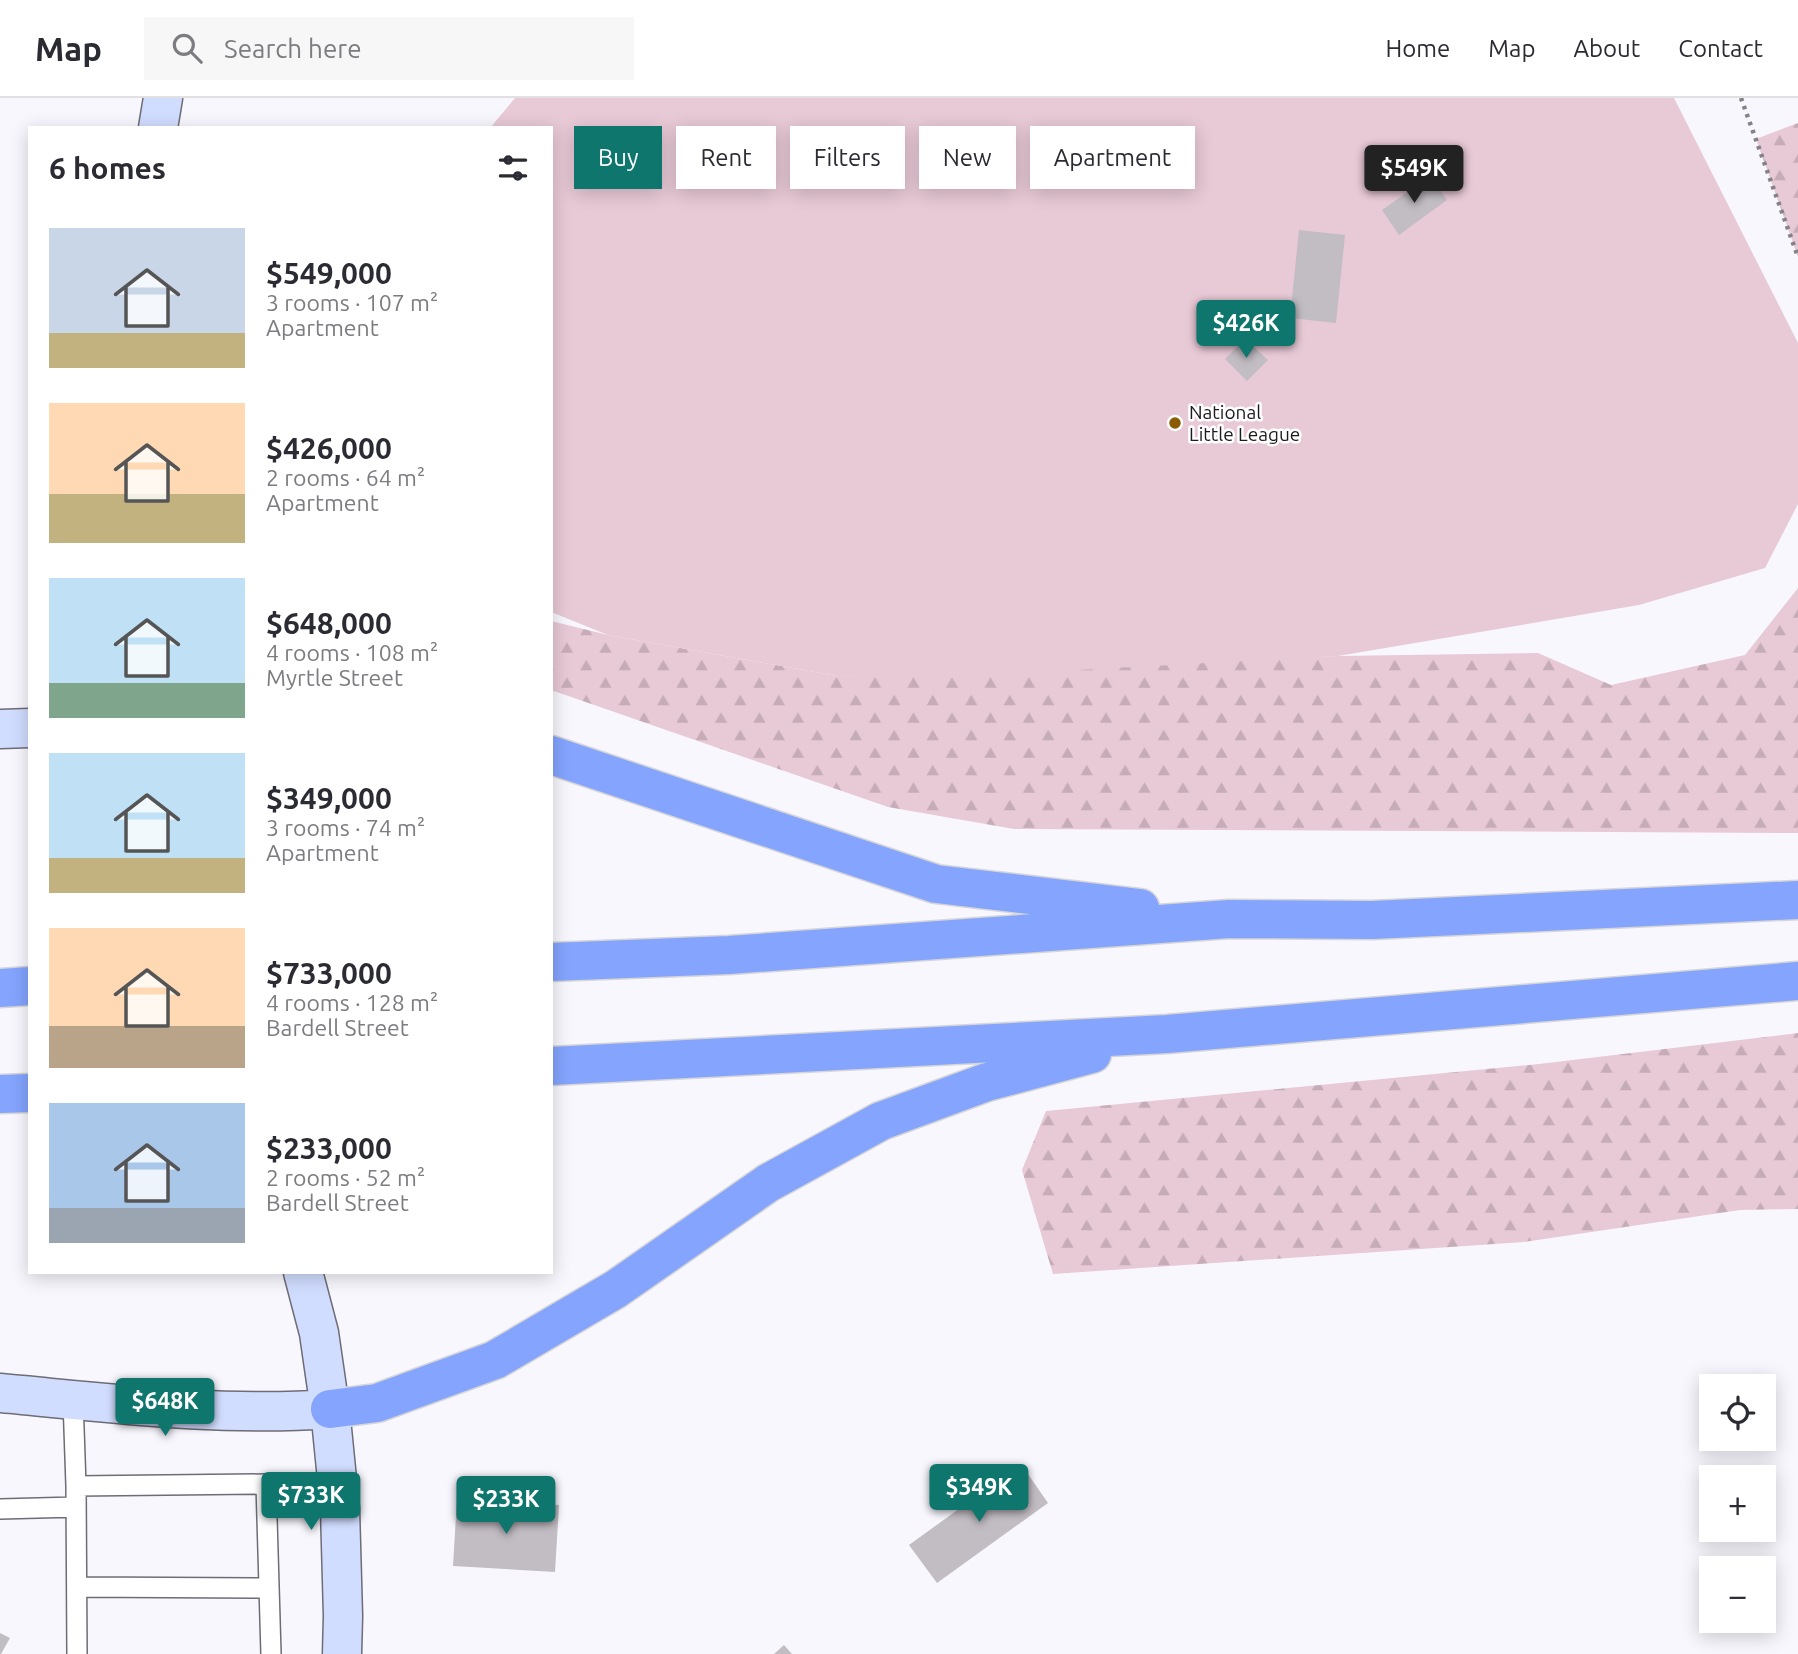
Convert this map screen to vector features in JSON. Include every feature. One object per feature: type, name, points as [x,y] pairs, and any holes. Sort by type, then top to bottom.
[{"type":"highway","points":[[553,756],[936,884],[1229,919]]},
{"type":"highway","points":[[553,962],[729,955],[1229,919],[1372,920],[1798,900]]},
{"type":"highway","points":[[553,1066],[1167,1034],[1798,981]]},
{"type":"highway","points":[[0,988],[28,986]]},
{"type":"highway","points":[[330,1409],[377,1403],[495,1360],[616,1289],[768,1183],[881,1121],[987,1082],[1167,1034]]},
{"type":"highway","points":[[0,1094],[28,1093]]},
{"type":"main road","points":[[158,126],[163,98]]},
{"type":"main road","points":[[0,729],[28,728]]},
{"type":"main road","points":[[304,1274],[320,1333],[330,1409],[340,1509],[342,1654]]},
{"type":"main road","points":[[0,1393],[175,1409],[330,1409]]},
{"type":"lane","points":[[73,1400],[77,1654]]},
{"type":"lane","points":[[76,1486],[266,1484],[271,1654]]},
{"type":"lane","points":[[0,1508],[76,1507]]},
{"type":"lane","points":[[77,1587],[269,1588]]},
{"type":"path","points":[[1741,98],[1798,257]]},
{"type":"green space","name":"National Little League","points":[[515,98],[1674,98],[1798,343],[1798,504],[1765,568],[1639,605],[1338,656],[1022,673],[837,676],[608,635],[553,613],[553,126],[492,126]]},
{"type":"green space","points":[[1798,123],[1798,257],[1756,139]]},
{"type":"green space","points":[[1798,588],[1798,833],[1014,829],[888,807],[553,691],[553,621],[608,635],[837,676],[1338,656],[1538,653],[1611,685],[1745,655]]},
{"type":"green space","points":[[1798,1033],[1798,1209],[1740,1210],[1524,1242],[1053,1274],[1022,1170],[1046,1111],[1539,1064]]},
{"type":"building","points":[[1430,176],[1447,200],[1399,235],[1382,210]]},
{"type":"building","points":[[1299,230],[1345,235],[1336,323],[1290,318]]},
{"type":"building","points":[[1245,339],[1268,360],[1247,381],[1225,359]]},
{"type":"building","points":[[1021,1464],[1048,1503],[937,1583],[909,1545]]},
{"type":"building","points":[[457,1499],[559,1505],[555,1572],[453,1566]]},
{"type":"building","points":[[0,1633],[10,1638],[1,1654],[0,1654]]},
{"type":"building","points":[[784,1645],[792,1654],[774,1654]]},
{"type":"place","name":"National Little League","points":[[1175,423]]}]
